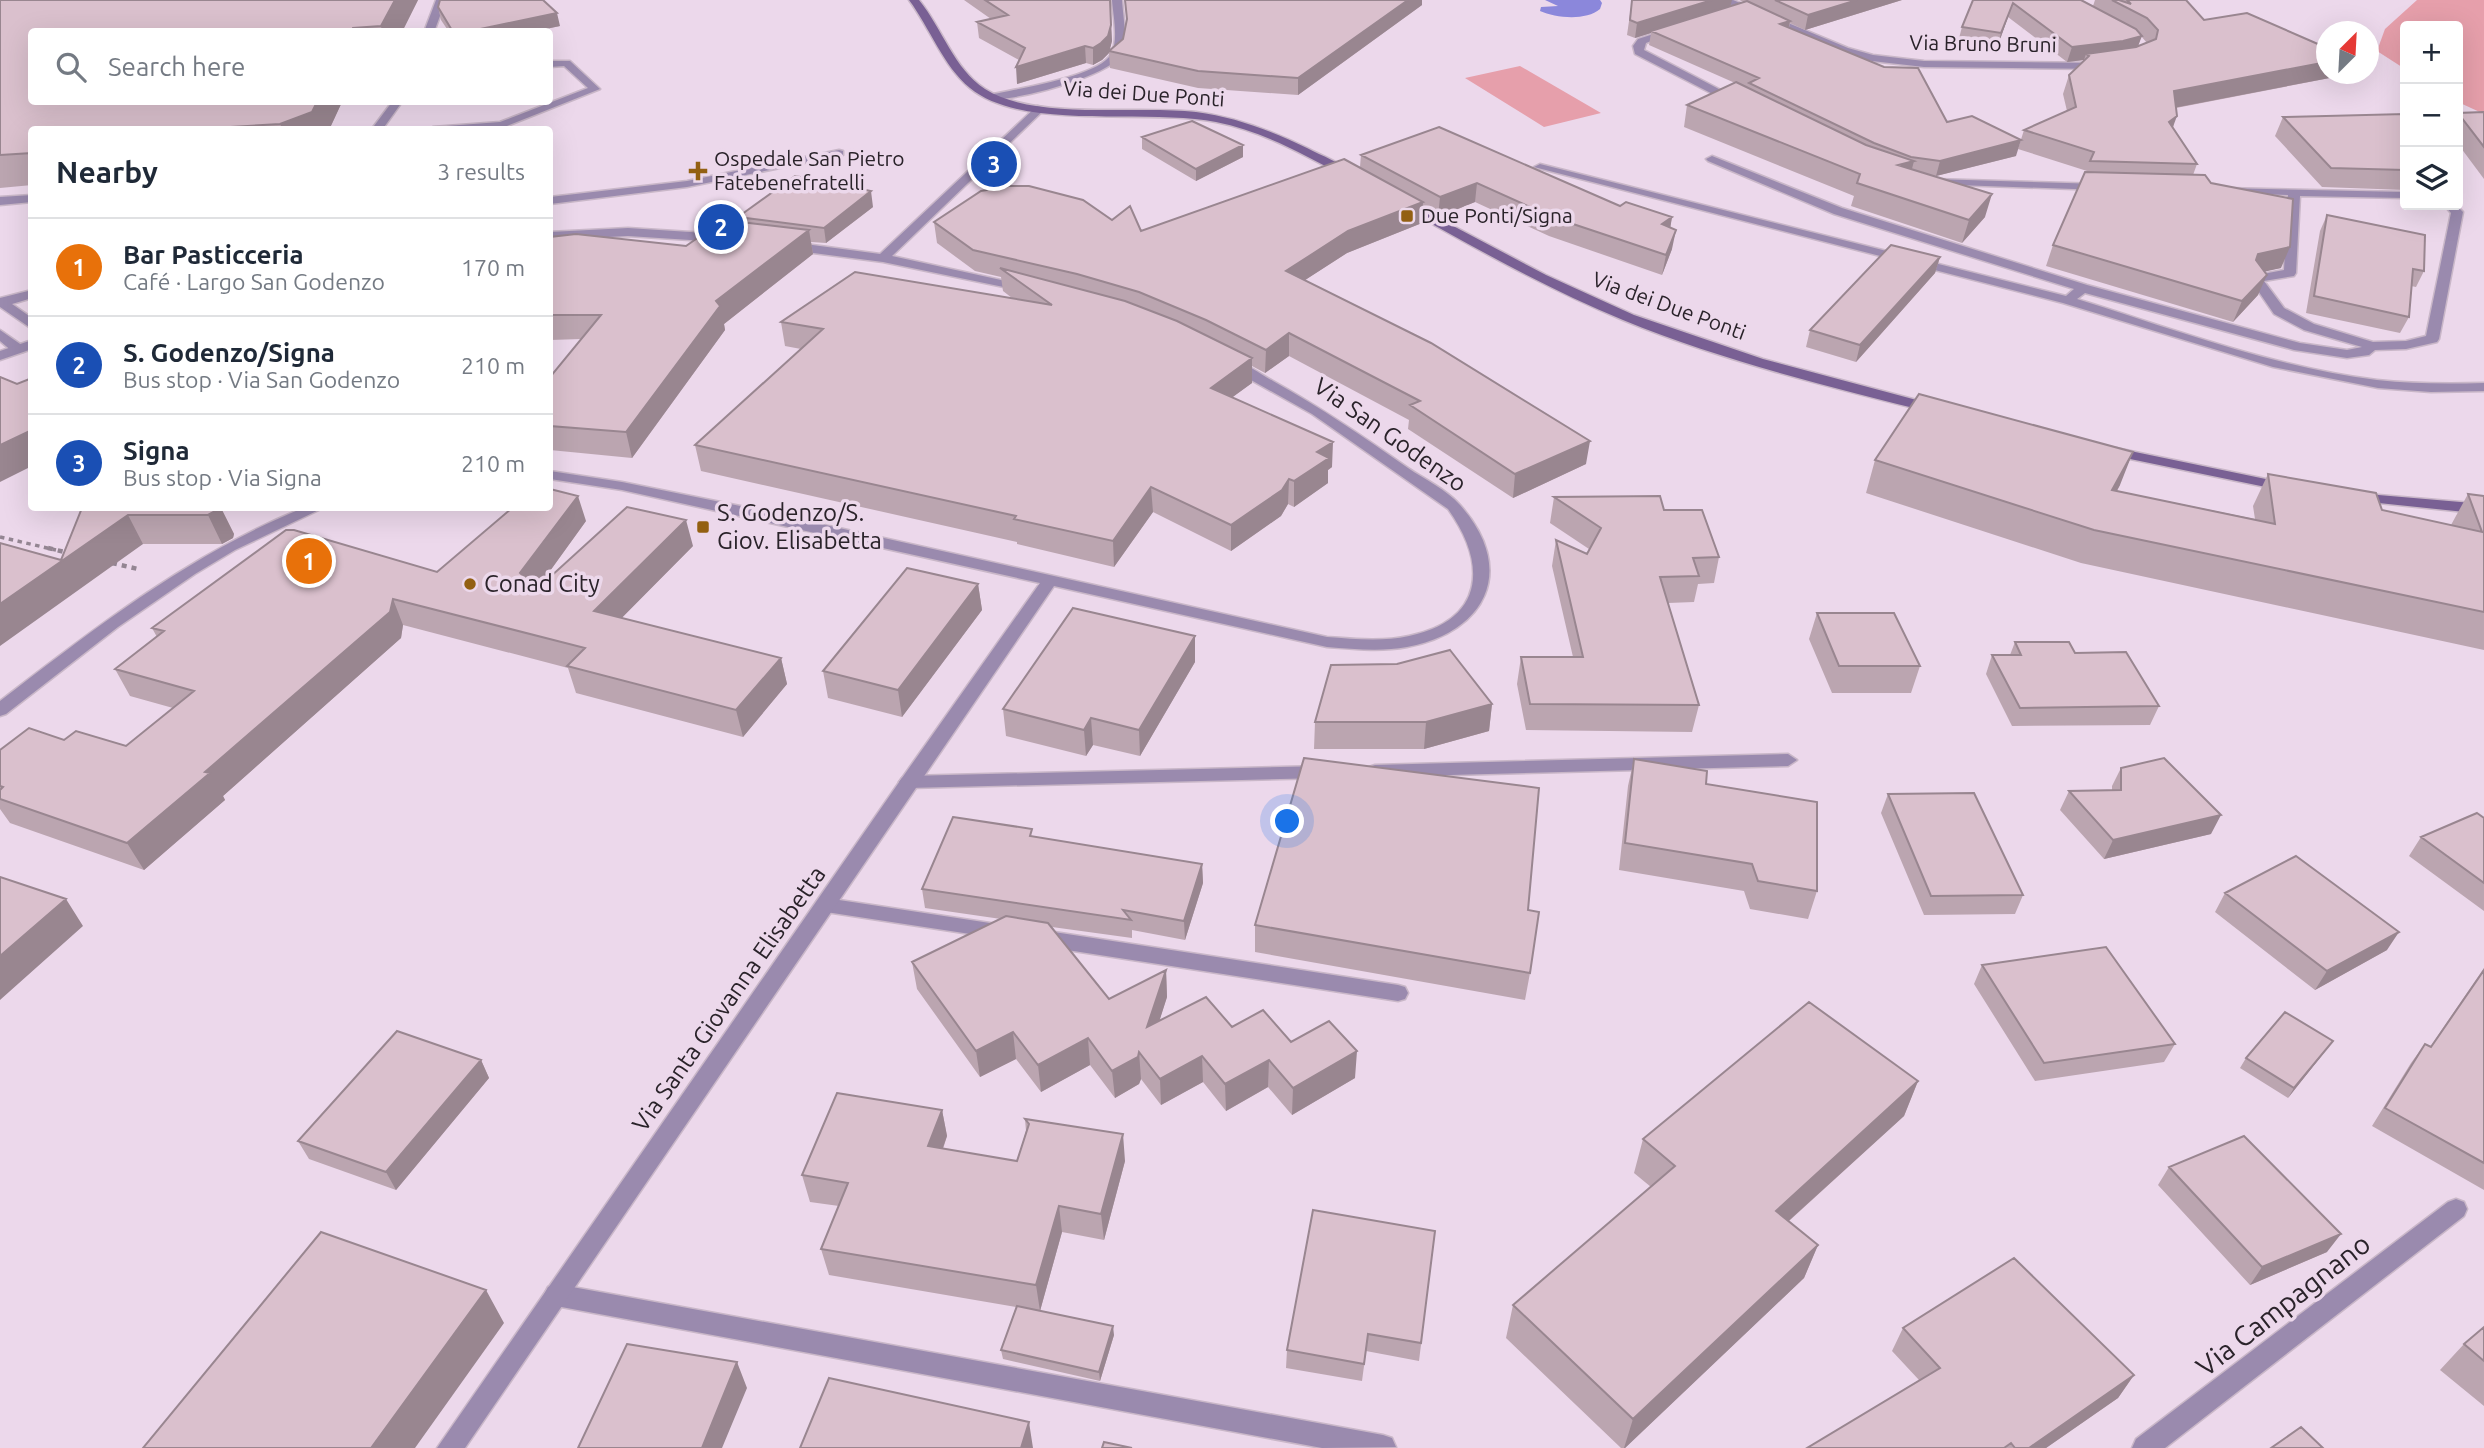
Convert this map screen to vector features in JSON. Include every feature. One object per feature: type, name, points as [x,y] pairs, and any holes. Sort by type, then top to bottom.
[{"type":"street","points":[[430,28],[441,0]]},
{"type":"street","name":"Via dei Due Ponti","points":[[914,0],[933,25],[962,73],[976,88],[993,97],[1041,108],[1174,113],[1229,121],[1273,134],[1357,180]]},
{"type":"street","points":[[993,97],[1090,73],[1111,62],[1118,49],[1117,0]]},
{"type":"street","name":"Via Bruno Bruni","points":[[1725,0],[1844,50],[1872,58],[1924,64],[2114,65]]},
{"type":"street","points":[[1732,13],[1746,9]]},
{"type":"street","points":[[1679,29],[1642,41],[1638,46],[1639,52],[1752,110]]},
{"type":"street","points":[[488,126],[502,125],[595,89],[566,63],[553,64]]},
{"type":"street","points":[[379,126],[395,105]]},
{"type":"street","points":[[883,258],[1041,108]]},
{"type":"street","points":[[553,201],[687,184],[839,153]]},
{"type":"street","points":[[1712,159],[1838,211],[2083,288],[2299,347],[2347,354],[2364,352],[2372,346]]},
{"type":"street","points":[[1540,167],[2068,300],[2283,365],[2360,383],[2397,388],[2484,387]]},
{"type":"street","points":[[1923,181],[2115,187]]},
{"type":"street","points":[[2211,190],[2400,195]]},
{"type":"street","points":[[2294,192],[2290,273],[2256,279],[2278,311],[2309,327],[2372,346],[2406,345],[2432,339],[2458,212],[2456,210]]},
{"type":"street","points":[[0,201],[28,198]]},
{"type":"street","name":"Via dei Due Ponti","points":[[1393,199],[1545,279],[1634,319],[1776,366],[1953,414]]},
{"type":"street","points":[[553,236],[628,232],[728,239]]},
{"type":"street","points":[[779,244],[883,258],[1036,293]]},
{"type":"street","points":[[2068,300],[2083,288]]},
{"type":"street","points":[[1,303],[28,295]]},
{"type":"street","points":[[1,303],[28,322]]},
{"type":"street","points":[[0,334],[25,347]]},
{"type":"street","points":[[0,356],[25,347]]},
{"type":"street","name":"Via San Godenzo","points":[[553,475],[622,486],[1327,642],[1407,642],[1435,634],[1458,621],[1472,609],[1480,596],[1483,583],[1480,547],[1453,506],[1317,411],[1218,357]]},
{"type":"street","points":[[2097,448],[2296,488]]},
{"type":"street","points":[[2346,496],[2484,509]]},
{"type":"street","points":[[0,710],[113,622],[171,581],[249,534],[308,511]]},
{"type":"street","name":"Via Santa Giovanna Elisabetta","points":[[450,1448],[1050,580]]},
{"type":"street","points":[[908,782],[1788,760]]},
{"type":"street","points":[[826,905],[1398,993]]},
{"type":"street","name":"Via Campagnano","points":[[2146,1448],[2456,1209]]},
{"type":"street","points":[[556,1295],[1383,1447]]},
{"type":"path","points":[[0,537],[76,555]]},
{"type":"path","points":[[101,561],[139,569]]},
{"type":"shaded area","points":[[1545,0],[1600,0],[1602,3],[1600,9],[1594,13],[1571,17],[1540,11],[1541,7],[1558,6]]},
{"type":"shaded area","points":[[2417,0],[2484,0],[2484,114],[2463,104],[2463,21],[2400,21],[2400,66],[2379,52],[2385,29]]},
{"type":"shaded area","points":[[1520,66],[1601,113],[1544,127],[1465,78]]},
{"type":"building","points":[[0,0],[395,0],[381,26],[28,28],[28,105],[316,105],[312,112],[280,124],[28,126],[28,153],[0,155]]},
{"type":"building","points":[[440,0],[543,0],[557,13],[485,28],[451,28],[438,7]]},
{"type":"building","points":[[985,0],[1110,0],[1111,25],[1108,36],[1093,48],[1085,46],[1016,67],[1025,48],[977,22],[1008,15]]},
{"type":"building","points":[[1125,0],[1408,0],[1298,78],[1198,71],[1109,51],[1123,39],[1127,19]]},
{"type":"building","points":[[1632,0],[1712,0],[1637,23],[1630,20]]},
{"type":"building","points":[[1775,0],[1857,0],[1808,15]]},
{"type":"building","points":[[1973,0],[2081,0],[2136,29],[2142,36],[2072,47],[2013,3],[2001,33],[1962,27]]},
{"type":"building","points":[[2112,0],[2131,4],[2127,0],[2186,0],[2204,20],[2247,13],[2316,43],[2316,64],[2174,91],[2177,116],[2169,122],[2197,164],[2090,161],[2094,152],[2024,130],[2076,107],[2069,75],[2089,56],[2086,54],[2136,47],[2156,39],[2158,30],[2147,18]]},
{"type":"building","points":[[1747,1],[1790,21],[1780,24],[1884,67],[1918,68],[1947,122],[1972,116],[2021,140],[1940,161],[1911,157],[1874,143],[1749,83],[1759,78],[1651,31]]},
{"type":"building","points":[[1736,82],[1866,145],[1914,161],[1898,165],[1992,194],[1969,220],[1857,183],[1860,174],[1687,105]]},
{"type":"building","points":[[2484,112],[2484,147],[2463,120],[2463,113]]},
{"type":"building","points":[[2400,114],[2400,170],[2331,168],[2283,117]]},
{"type":"building","points":[[1192,121],[1243,145],[1196,169],[1142,137]]},
{"type":"building","points":[[1439,127],[1620,206],[1626,202],[1672,217],[1662,224],[1676,230],[1666,255],[1552,217],[1477,183],[1440,197],[1361,155]]},
{"type":"building","points":[[1344,159],[1423,202],[1348,231],[1286,271],[1431,343],[1590,441],[1515,474],[1410,405],[1420,401],[1289,333],[1266,350],[1206,320],[1139,292],[1077,274],[973,250],[934,222],[981,191],[1029,186],[1083,200],[1112,220],[1130,206],[1141,231]]},
{"type":"building","points":[[2085,172],[2205,175],[2211,183],[2293,199],[2290,247],[2258,254],[2256,260],[2267,275],[2242,301],[2053,245]]},
{"type":"building","points":[[795,176],[871,191],[824,228],[738,217]]},
{"type":"building","points":[[2327,215],[2425,235],[2424,271],[2413,269],[2409,317],[2314,296]]},
{"type":"building","points":[[723,220],[809,230],[716,301],[720,306],[626,432],[553,426],[553,373],[601,315],[553,315],[553,237],[576,234],[686,246]]},
{"type":"building","points":[[1891,245],[1940,257],[1860,345],[1810,330]]},
{"type":"building","points":[[1000,268],[1125,301],[1177,321],[1252,358],[1211,388],[1333,442],[1317,452],[1329,458],[1294,481],[1289,479],[1282,490],[1231,525],[1151,487],[1113,541],[1014,519],[1016,516],[695,445],[823,329],[781,322],[855,272],[1052,305]]},
{"type":"building","points":[[0,377],[17,384],[28,380],[28,432],[0,445]]},
{"type":"building","points":[[1919,394],[2133,452],[2112,490],[2275,524],[2268,474],[2376,493],[2382,510],[2482,532],[2468,494],[2484,496],[2484,612],[2094,530],[1875,460]]},
{"type":"building","points":[[553,490],[578,496],[520,573],[537,589],[627,507],[686,520],[594,611],[781,658],[736,710],[567,666],[585,648],[393,599],[390,612],[205,772],[210,773],[127,843],[0,799],[0,790],[3,787],[0,786],[0,750],[29,728],[64,740],[76,731],[126,746],[194,691],[115,669],[164,631],[152,628],[286,530],[294,530],[437,572],[508,511],[553,511]]},
{"type":"building","points":[[1660,496],[1664,510],[1702,510],[1719,557],[1693,558],[1699,576],[1660,577],[1699,705],[1530,704],[1521,657],[1583,657],[1556,540],[1587,554],[1601,528],[1554,497]]},
{"type":"building","points":[[81,511],[215,511],[208,515],[128,515],[0,604],[0,543],[61,560]]},
{"type":"building","points":[[907,568],[978,584],[898,690],[823,671]]},
{"type":"building","points":[[1073,608],[1195,636],[1139,730],[1091,718],[1084,730],[1003,709]]},
{"type":"building","points":[[1817,613],[1894,613],[1920,666],[1839,666]]},
{"type":"building","points":[[2015,642],[2069,642],[2075,653],[2126,652],[2159,706],[2020,708],[1992,655],[2021,655]]},
{"type":"building","points":[[1450,650],[1492,704],[1426,722],[1315,722],[1331,665],[1397,664]]},
{"type":"building","points":[[1304,758],[1539,788],[1528,910],[1539,912],[1530,973],[1255,925]]},
{"type":"building","points":[[2164,758],[2221,815],[2113,840],[2069,791],[2121,790],[2121,768]]},
{"type":"building","points":[[1634,759],[1707,771],[1706,784],[1817,802],[1817,891],[1758,881],[1752,864],[1625,843]]},
{"type":"building","points":[[1974,793],[2023,895],[1931,896],[1888,794]]},
{"type":"building","points":[[2477,813],[2484,818],[2484,883],[2421,837]]},
{"type":"building","points":[[953,817],[1032,829],[1030,836],[1202,864],[1184,921],[1123,910],[1131,920],[922,889]]},
{"type":"building","points":[[2296,856],[2399,932],[2327,971],[2225,893]]},
{"type":"building","points":[[0,877],[66,899],[0,956]]},
{"type":"building","points":[[1006,916],[1048,923],[1109,999],[1166,970],[1147,1027],[1206,997],[1232,1027],[1263,1010],[1291,1042],[1329,1021],[1357,1051],[1293,1088],[1269,1060],[1225,1084],[1202,1056],[1160,1079],[1139,1052],[1138,1057],[1112,1071],[1088,1038],[1038,1065],[1013,1032],[976,1051],[912,962]]},
{"type":"building","points":[[2106,947],[2175,1044],[2044,1063],[1982,965]]},
{"type":"building","points":[[2484,970],[2484,1163],[2385,1108],[2425,1044],[2431,1047]]},
{"type":"building","points":[[1809,1002],[1918,1081],[1776,1211],[1818,1245],[1633,1419],[1513,1305],[1675,1166],[1643,1139]]},
{"type":"building","points":[[2285,1012],[2333,1041],[2294,1088],[2246,1058]]},
{"type":"building","points":[[397,1031],[481,1060],[386,1172],[298,1141]]},
{"type":"building","points":[[837,1093],[942,1110],[928,1146],[1017,1161],[1029,1124],[1025,1119],[1123,1134],[1101,1214],[1059,1206],[1036,1285],[821,1249],[848,1183],[802,1175]]},
{"type":"building","points":[[2244,1136],[2341,1234],[2262,1267],[2169,1167]]},
{"type":"building","points":[[1313,1210],[1435,1231],[1421,1343],[1368,1334],[1364,1364],[1287,1350]]},
{"type":"building","points":[[321,1232],[486,1290],[371,1448],[143,1448]]},
{"type":"building","points":[[2014,1258],[2134,1375],[2029,1448],[2015,1448],[2011,1443],[2004,1448],[1807,1448],[1940,1368],[1903,1328]]},
{"type":"building","points":[[1017,1306],[1113,1326],[1099,1372],[1001,1350]]},
{"type":"building","points":[[2484,1327],[2484,1361],[2464,1344]]},
{"type":"building","points":[[627,1344],[737,1362],[702,1448],[578,1448]]},
{"type":"building","points":[[829,1378],[1029,1422],[1021,1448],[800,1448]]},
{"type":"building","points":[[2301,1427],[2323,1448],[2271,1448]]},
{"type":"building","points":[[1104,1442],[1132,1448],[1102,1448]]},
{"type":"place","name":"Signa","points":[[994,164]]},
{"type":"place","name":"Ospedale San Pietro Fatebenefratelli","points":[[698,171]]},
{"type":"place","name":"Due Ponti/Signa","points":[[1407,216]]},
{"type":"place","name":"S. Godenzo/Signa","points":[[721,227]]},
{"type":"place","name":"S. Godenzo/S. Giov. Elisabetta","points":[[703,527]]},
{"type":"place","name":"Bar Pasticceria","points":[[309,561]]},
{"type":"place","name":"Conad City","points":[[470,584]]}]
